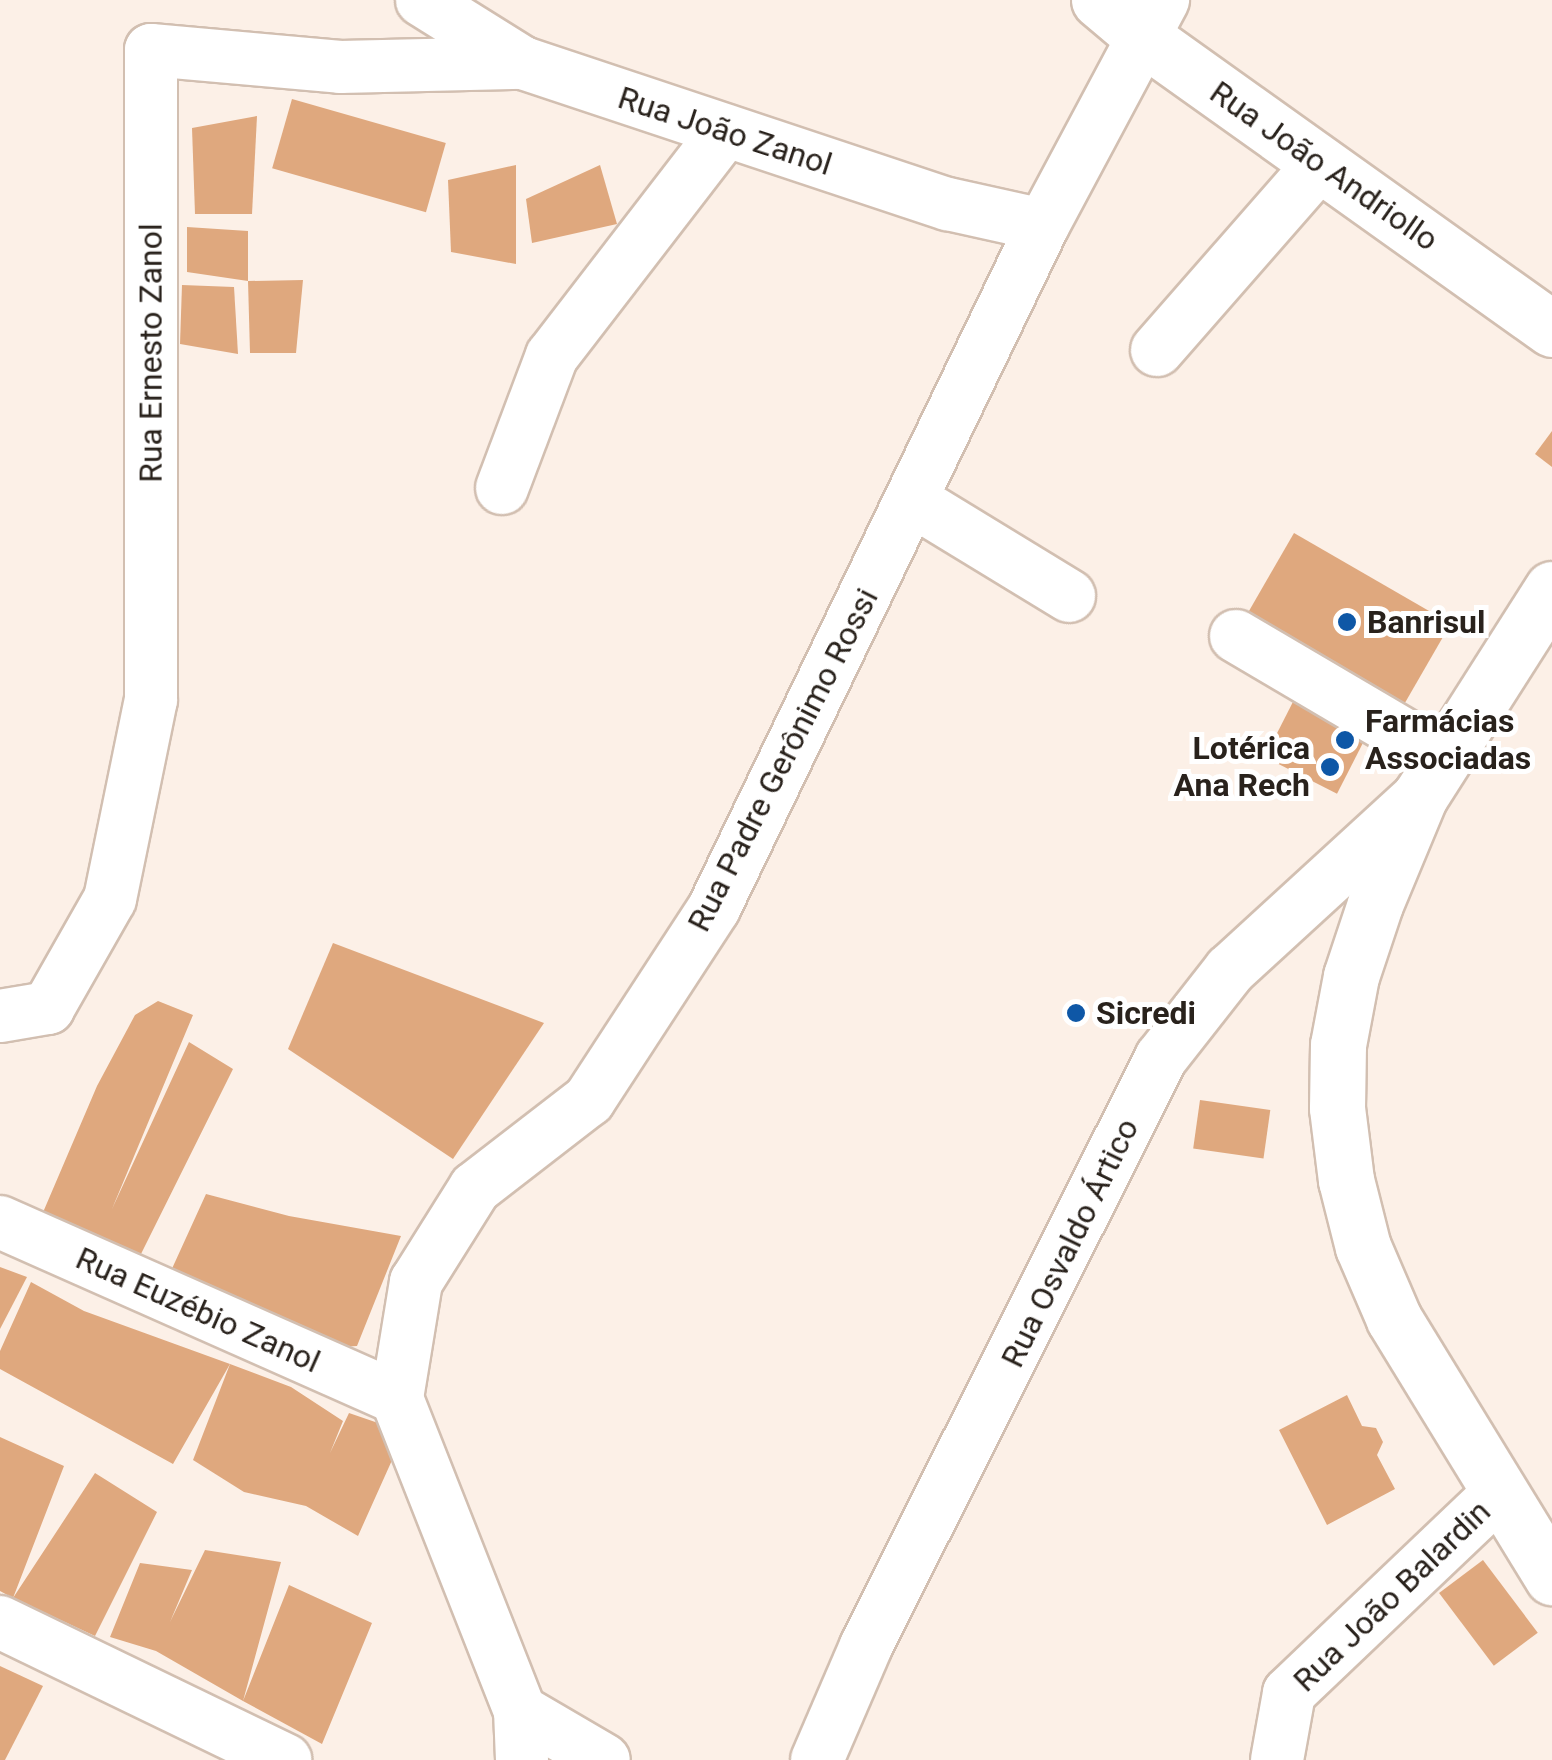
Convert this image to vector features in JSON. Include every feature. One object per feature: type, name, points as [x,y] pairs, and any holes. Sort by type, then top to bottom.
[{"type":"main road","name":"Rua João Andriollo","points":[[1099,0],[1154,19],[1320,164],[1552,328]]},
{"type":"main road","points":[[1552,589],[1431,777],[1374,904],[1351,976],[1338,1044],[1346,1180],[1363,1247],[1394,1319],[1552,1577]]},
{"type":"street","name":"Rua João Zanol","points":[[422,0],[523,64],[948,204],[1043,225]]},
{"type":"street","name":"Rua Padre Gerônimo Rossi","points":[[397,1398],[416,1282],[476,1188],[589,1100],[714,908],[1043,225],[1154,19]]},
{"type":"street","name":"Rua Ernesto Zanol","points":[[24,1012],[110,899],[151,700],[151,50],[340,67],[523,64]]},
{"type":"street","points":[[502,488],[552,356],[725,130]]},
{"type":"street","points":[[1157,350],[1320,164]]},
{"type":"street","points":[[912,500],[1070,596]]},
{"type":"street","points":[[1236,636],[1431,777]]},
{"type":"street","name":"Rua Osvaldo Ártico","points":[[816,1760],[866,1646],[1161,1058],[1230,970],[1431,777]]},
{"type":"street","name":"Rua Euzébio Zanol","points":[[0,1222],[397,1398]]},
{"type":"street","points":[[397,1398],[521,1736],[604,1760]]},
{"type":"street","name":"Rua João Balardin","points":[[1277,1760],[1289,1693],[1500,1492]]},
{"type":"street","points":[[0,1622],[285,1760]]},
{"type":"building","points":[[292,99],[446,143],[426,212],[272,168]]},
{"type":"building","points":[[257,116],[252,214],[195,214],[192,128]]},
{"type":"building","points":[[516,165],[516,264],[451,252],[448,180]]},
{"type":"building","points":[[600,165],[617,224],[532,243],[526,199]]},
{"type":"building","points":[[187,227],[248,231],[248,281],[187,272]]},
{"type":"building","points":[[303,280],[296,353],[250,353],[248,281]]},
{"type":"building","points":[[182,285],[234,287],[238,354],[180,344]]},
{"type":"building","points":[[1552,431],[1552,467],[1535,454]]},
{"type":"building","name":"Banrisul","points":[[1294,533],[1451,624],[1400,711],[1244,620]]},
{"type":"building","points":[[1298,692],[1370,729],[1337,794],[1265,757]]},
{"type":"building","points":[[333,943],[544,1023],[453,1159],[288,1049]]},
{"type":"building","points":[[158,1001],[193,1015],[112,1209],[189,1042],[233,1069],[138,1260],[41,1217],[97,1086],[135,1015]]},
{"type":"building","points":[[1200,1100],[1270,1110],[1263,1158],[1193,1149]]},
{"type":"building","points":[[206,1194],[289,1216],[401,1236],[357,1346],[340,1347],[170,1273]]},
{"type":"building","points":[[0,1267],[27,1277],[0,1329]]},
{"type":"building","points":[[31,1282],[84,1311],[230,1364],[173,1464],[0,1369],[0,1351]]},
{"type":"building","points":[[230,1364],[291,1387],[343,1421],[330,1453],[349,1413],[381,1424],[393,1458],[358,1536],[306,1506],[244,1492],[193,1460]]},
{"type":"building","points":[[1347,1395],[1362,1426],[1376,1428],[1383,1442],[1377,1455],[1395,1489],[1327,1525],[1279,1430]]},
{"type":"building","points":[[0,1437],[64,1466],[13,1598],[0,1591]]},
{"type":"building","points":[[95,1473],[157,1512],[95,1636],[13,1598]]},
{"type":"building","points":[[205,1550],[281,1562],[243,1701],[156,1651],[110,1637],[140,1563],[192,1570],[170,1622]]},
{"type":"building","points":[[1483,1560],[1538,1633],[1494,1666],[1439,1593]]},
{"type":"building","points":[[289,1585],[372,1623],[322,1744],[243,1701]]},
{"type":"building","points":[[0,1666],[43,1686],[5,1760],[0,1760]]},
{"type":"place","name":"Banrisul","points":[[1347,622]]},
{"type":"place","name":"Farmácias Associadas","points":[[1345,740]]},
{"type":"place","name":"Lotérica Ana Rech","points":[[1330,767]]},
{"type":"place","name":"Sicredi","points":[[1076,1013]]}]
